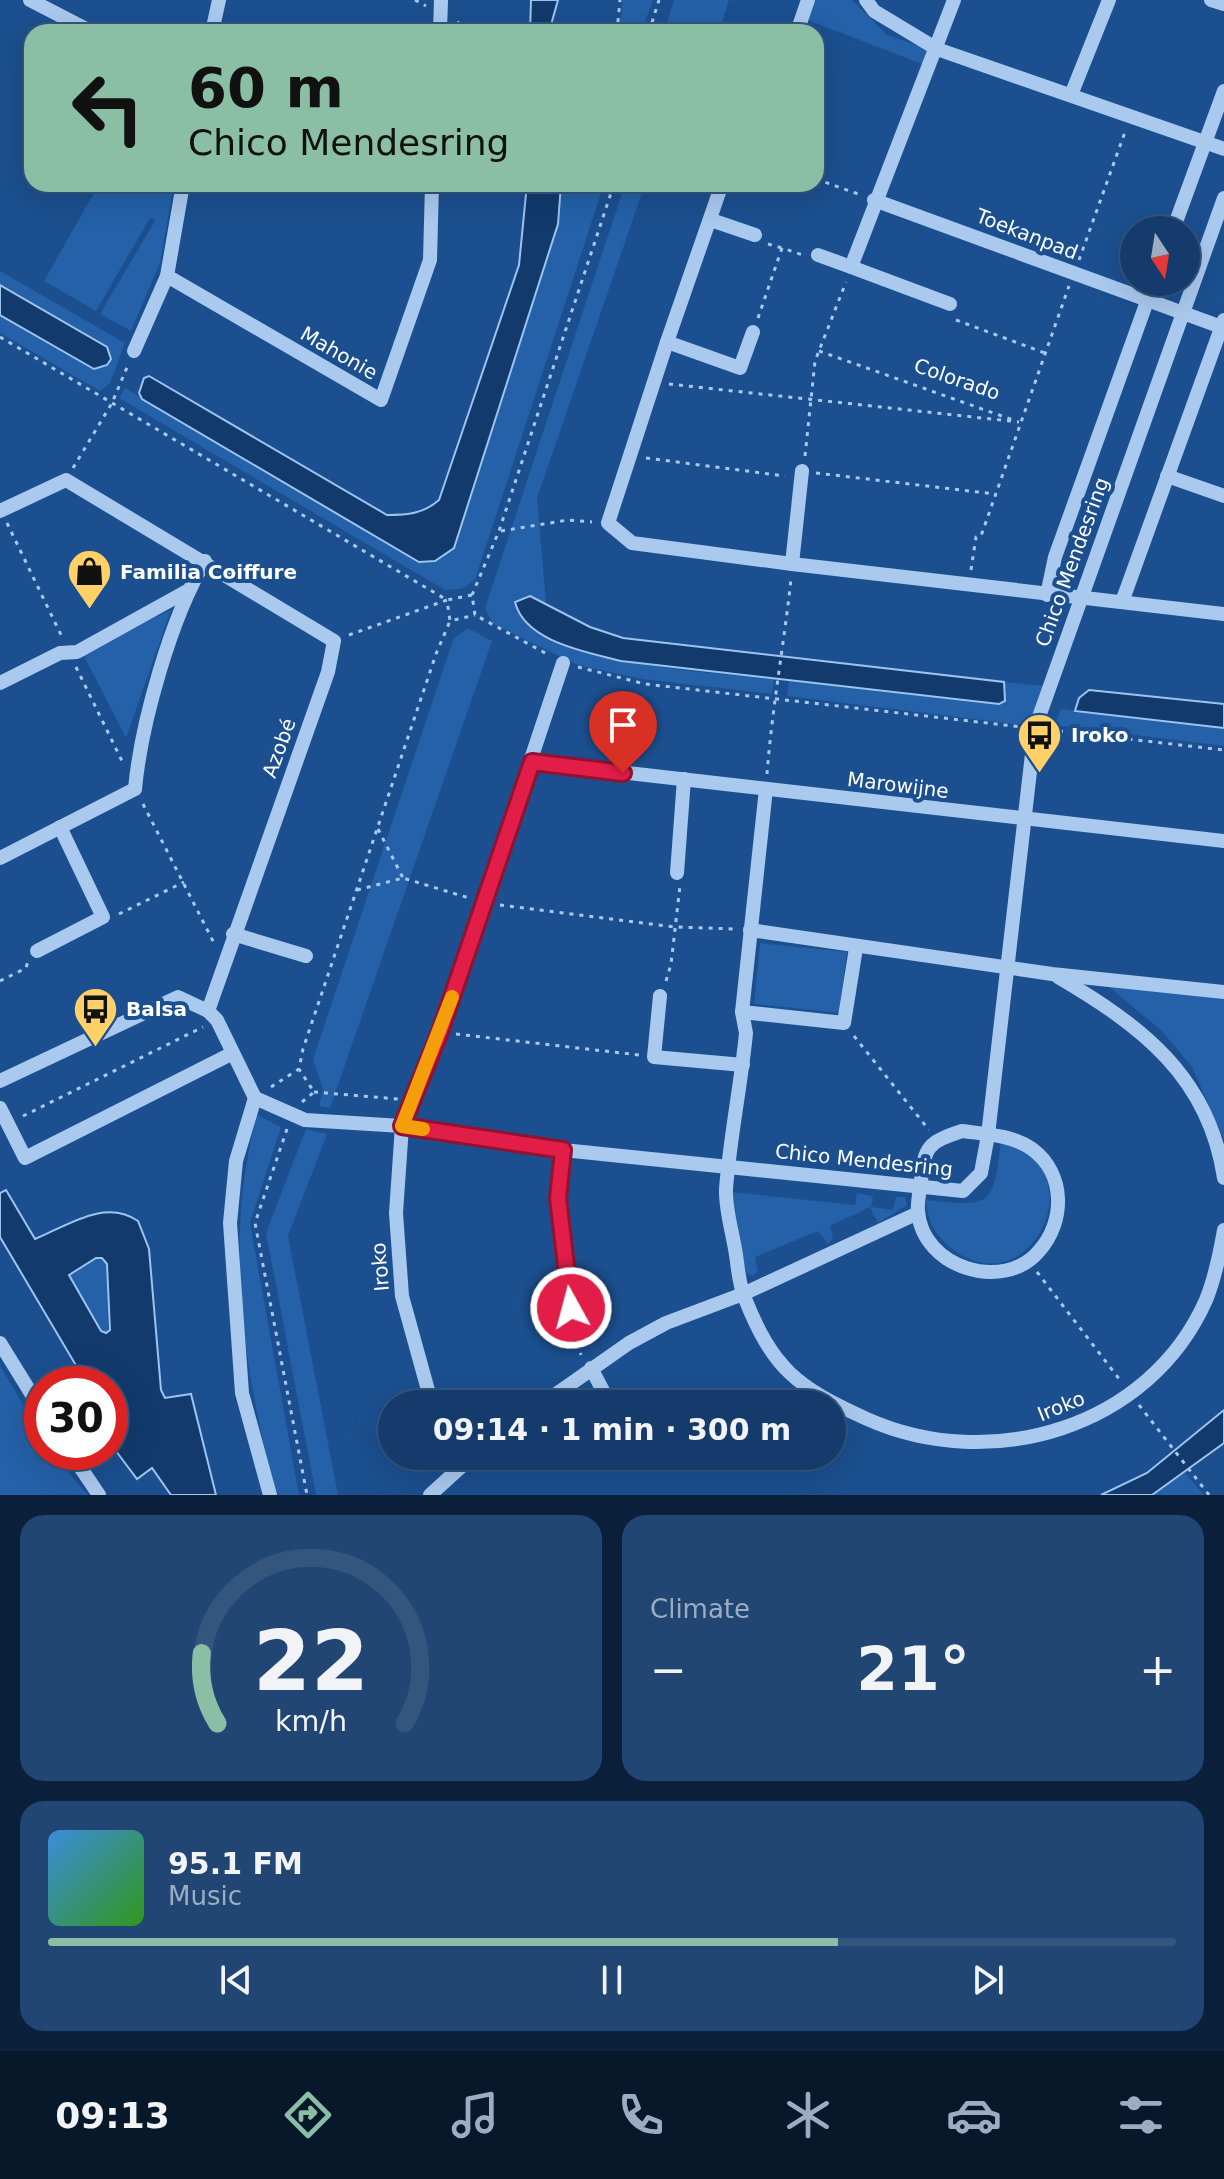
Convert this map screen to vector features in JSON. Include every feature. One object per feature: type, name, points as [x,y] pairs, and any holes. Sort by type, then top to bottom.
[{"type":"street","points":[[30,0],[76,24]]},
{"type":"street","points":[[214,24],[219,0]]},
{"type":"street","points":[[800,24],[808,0]]},
{"type":"street","points":[[866,0],[874,11],[937,49],[1224,149]]},
{"type":"street","points":[[851,267],[874,200],[937,49],[954,0]]},
{"type":"street","points":[[1071,95],[1109,0]]},
{"type":"street","points":[[1211,0],[1224,4]]},
{"type":"street","points":[[1178,216],[1224,91]]},
{"type":"street","points":[[134,351],[167,276],[182,192]]},
{"type":"street","name":"Mahonie","points":[[167,276],[381,400],[430,260],[432,192]]},
{"type":"street","points":[[720,192],[608,523],[632,543],[969,586],[1224,614]]},
{"type":"street","name":"Chico Mendesring","points":[[255,1098],[291,1116],[402,1126],[563,1150],[963,1191],[981,1173],[988,1135],[1035,728],[1224,198]]},
{"type":"street","name":"Toekanpad","points":[[874,200],[1147,301],[1223,324]]},
{"type":"street","points":[[711,220],[755,235]]},
{"type":"street","points":[[818,255],[950,304]]},
{"type":"street","name":"Chico Mendesring","points":[[1047,595],[1055,557],[1149,296]]},
{"type":"street","points":[[1122,602],[1223,324]]},
{"type":"street","points":[[667,342],[740,368],[753,332]]},
{"type":"street","points":[[792,564],[802,471]]},
{"type":"street","points":[[1167,476],[1224,496]]},
{"type":"street","points":[[0,511],[66,480],[334,641]]},
{"type":"street","points":[[0,858],[135,789],[139,747],[187,591],[205,561]]},
{"type":"street","points":[[0,683],[60,653],[77,652],[187,591]]},
{"type":"street","name":"Azobé","points":[[212,1015],[233,934],[328,672],[334,641]]},
{"type":"street","points":[[402,1126],[440,1032],[563,663]]},
{"type":"street","name":"Marowijne","points":[[532,762],[1025,820]]},
{"type":"street","points":[[677,873],[684,779]]},
{"type":"street","points":[[731,1166],[746,1033],[742,1012],[766,789]]},
{"type":"street","points":[[1025,820],[1224,841]]},
{"type":"street","points":[[37,951],[103,917],[60,827]]},
{"type":"street","points":[[750,930],[856,948],[1052,974],[1224,992]]},
{"type":"street","points":[[233,934],[306,956]]},
{"type":"street","points":[[742,1012],[844,1023],[856,948]]},
{"type":"street","points":[[1052,974],[1116,1011],[1153,1041],[1180,1073],[1212,1132],[1224,1178]]},
{"type":"street","points":[[660,996],[654,1057],[743,1065]]},
{"type":"street","points":[[0,1081],[178,997],[212,1015],[255,1098],[236,1161],[230,1223],[242,1393],[270,1495]]},
{"type":"street","points":[[0,1108],[25,1158],[231,1054]]},
{"type":"street","name":"Iroko","points":[[402,1126],[396,1213],[402,1296],[428,1390]]},
{"type":"street","points":[[962,1131],[988,1135],[1016,1140],[1032,1149],[1047,1164],[1055,1183],[1059,1206],[1056,1228],[1030,1262],[987,1273],[966,1269],[946,1259],[930,1241],[918,1213],[923,1154],[937,1139],[962,1131]]},
{"type":"street","points":[[563,1150],[558,1198],[571,1308]]},
{"type":"street","name":"Iroko","points":[[731,1166],[726,1191],[743,1294],[771,1351],[791,1378],[807,1390]]},
{"type":"street","points":[[561,1390],[591,1368],[666,1323],[743,1294],[918,1213]]},
{"type":"street","name":"Iroko","points":[[846,1409],[906,1434],[980,1445],[1040,1436],[1095,1415],[1130,1393],[1165,1362],[1206,1300],[1224,1230]]},
{"type":"street","points":[[0,1343],[24,1382]]},
{"type":"street","points":[[591,1368],[603,1390]]},
{"type":"street","points":[[82,1470],[99,1495]]},
{"type":"street","points":[[430,1495],[458,1470]]},
{"type":"path","points":[[618,24],[620,0]]},
{"type":"path","points":[[652,24],[659,0]]},
{"type":"path","points":[[969,586],[976,537],[981,536],[1131,117]]},
{"type":"path","points":[[824,182],[874,200]]},
{"type":"path","points":[[475,615],[472,595],[499,531],[611,192]]},
{"type":"path","points":[[753,332],[782,248],[812,258],[818,255]]},
{"type":"path","points":[[802,471],[819,351],[851,267]]},
{"type":"path","points":[[950,304],[946,316],[1045,353]]},
{"type":"path","points":[[0,337],[447,600]]},
{"type":"path","points":[[66,480],[112,403],[134,351]]},
{"type":"path","name":"Colorado","points":[[819,351],[1021,422]]},
{"type":"path","name":"Colorado","points":[[653,382],[1021,422]]},
{"type":"path","points":[[0,511],[122,762]]},
{"type":"path","points":[[499,531],[568,520],[608,523]]},
{"type":"path","points":[[766,789],[771,722],[779,684],[792,564]]},
{"type":"path","points":[[334,641],[447,600],[472,595]]},
{"type":"path","points":[[255,1098],[299,1069],[355,890],[450,621],[447,600]]},
{"type":"path","points":[[450,621],[475,615],[563,663],[645,684],[1224,750]]},
{"type":"path","points":[[135,789],[217,950],[221,972]]},
{"type":"path","points":[[378,829],[403,878]]},
{"type":"path","points":[[660,996],[671,964],[681,880],[677,873]]},
{"type":"path","points":[[355,890],[403,878],[483,903],[675,927],[750,930]]},
{"type":"path","points":[[103,917],[112,918],[184,882]]},
{"type":"path","points":[[0,981],[26,968],[37,951]]},
{"type":"path","points":[[6,1124],[212,1015]]},
{"type":"path","points":[[844,1023],[937,1139]]},
{"type":"path","points":[[440,1032],[654,1057]]},
{"type":"path","points":[[299,1069],[314,1092]]},
{"type":"path","points":[[314,1092],[414,1100]]},
{"type":"path","points":[[307,1495],[255,1223],[291,1116],[314,1092]]},
{"type":"path","points":[[1030,1262],[1172,1451],[1209,1495]]},
{"type":"path","points":[[571,1308],[582,1357],[591,1368]]},
{"type":"shaded area","points":[[531,0],[558,0],[551,24],[530,24]]},
{"type":"shaded area","points":[[623,0],[653,0],[644,24],[620,24]]},
{"type":"shaded area","points":[[674,0],[729,0],[722,24],[666,24]]},
{"type":"shaded area","points":[[815,0],[852,0],[887,35],[927,49],[922,64],[808,20]]},
{"type":"shaded area","points":[[94,192],[173,192],[160,263],[131,331],[100,314],[156,219],[150,218],[96,311],[44,281]]},
{"type":"shaded area","points":[[526,192],[560,192],[558,224],[454,548],[435,561],[419,562],[142,399],[139,393],[144,378],[149,376],[387,515],[421,511],[439,500],[519,265]]},
{"type":"shaded area","points":[[560,192],[601,192],[475,580],[462,589],[445,590],[119,398],[125,388],[418,562],[435,561],[454,547],[554,239]]},
{"type":"shaded area","points":[[622,192],[642,192],[537,498],[546,602],[515,602],[528,623],[554,640],[630,662],[774,679],[772,694],[642,679],[578,665],[493,624],[485,608]]},
{"type":"shaded area","points":[[0,271],[125,343],[110,383],[100,391],[0,333],[0,315],[94,369],[107,365],[111,359],[101,342],[0,285]]},
{"type":"shaded area","points":[[0,285],[107,347],[111,359],[107,365],[94,369],[0,315]]},
{"type":"shaded area","points":[[530,596],[590,627],[623,638],[1004,682],[1005,701],[999,704],[621,661],[559,643],[531,627],[521,616],[515,602]]},
{"type":"shaded area","points":[[171,610],[126,738],[81,650]]},
{"type":"shaded area","points":[[468,628],[492,641],[330,1108],[319,1106],[323,1089],[313,1059],[450,649],[454,638]]},
{"type":"shaded area","points":[[789,681],[999,704],[1005,701],[1004,682],[1046,686],[1031,726],[787,696]]},
{"type":"shaded area","points":[[1089,690],[1224,704],[1224,728],[1075,711],[1079,698]]},
{"type":"shaded area","points":[[1061,709],[1224,728],[1224,746],[1054,725]]},
{"type":"shaded area","points":[[760,943],[847,952],[839,1013],[754,1004]]},
{"type":"shaded area","points":[[1110,988],[1224,997],[1224,1140],[1192,1067],[1162,1031]]},
{"type":"shaded area","points":[[257,1115],[281,1127],[250,1223],[299,1495],[280,1495],[274,1490],[246,1349],[240,1256],[241,1209]]},
{"type":"shaded area","points":[[306,1129],[327,1134],[288,1236],[338,1495],[316,1495],[266,1233]]},
{"type":"shaded area","points":[[1001,1141],[1031,1155],[1046,1177],[1050,1202],[1043,1228],[1028,1248],[1006,1261],[980,1263],[951,1248],[940,1238],[930,1221],[926,1200],[964,1203],[985,1198],[995,1179]]},
{"type":"shaded area","points":[[6,1190],[35,1239],[99,1213],[112,1212],[138,1221],[149,1249],[161,1390],[165,1398],[191,1394],[216,1495],[171,1495],[152,1468],[137,1479],[128,1467],[128,1366],[76,1366],[0,1237],[0,1193]],"holes":[[[96,1258],[102,1258],[107,1264],[110,1330],[106,1333],[101,1331],[69,1275]]]},
{"type":"shaded area","points":[[732,1192],[855,1205],[857,1193],[873,1196],[871,1207],[893,1210],[896,1197],[905,1197],[907,1205],[878,1223],[870,1207],[830,1226],[833,1238],[828,1244],[818,1231],[755,1257],[758,1272],[752,1276],[745,1272],[739,1251]]},
{"type":"shaded area","points":[[96,1258],[102,1258],[107,1264],[108,1333],[101,1332],[69,1275]]},
{"type":"shaded area","points":[[0,1366],[24,1406],[24,1470],[66,1470],[88,1495],[0,1495]]},
{"type":"shaded area","points":[[1224,1410],[1224,1443],[1152,1495],[1101,1495],[1147,1473]]},
{"type":"shaded area","points":[[1185,1473],[1204,1495],[1152,1495]]},
{"type":"slow traffic","points":[[423,1129],[402,1126],[452,997]]},
{"type":"place","name":"Familia Coiffure","points":[[89,611]]},
{"type":"place","name":"Iroko","points":[[1040,774]]},
{"type":"place","name":"Balsa","points":[[95,1048]]},
{"type":"route","points":[[571,1308],[558,1198],[563,1150],[402,1126],[440,1032],[532,762],[623,773]]}]
